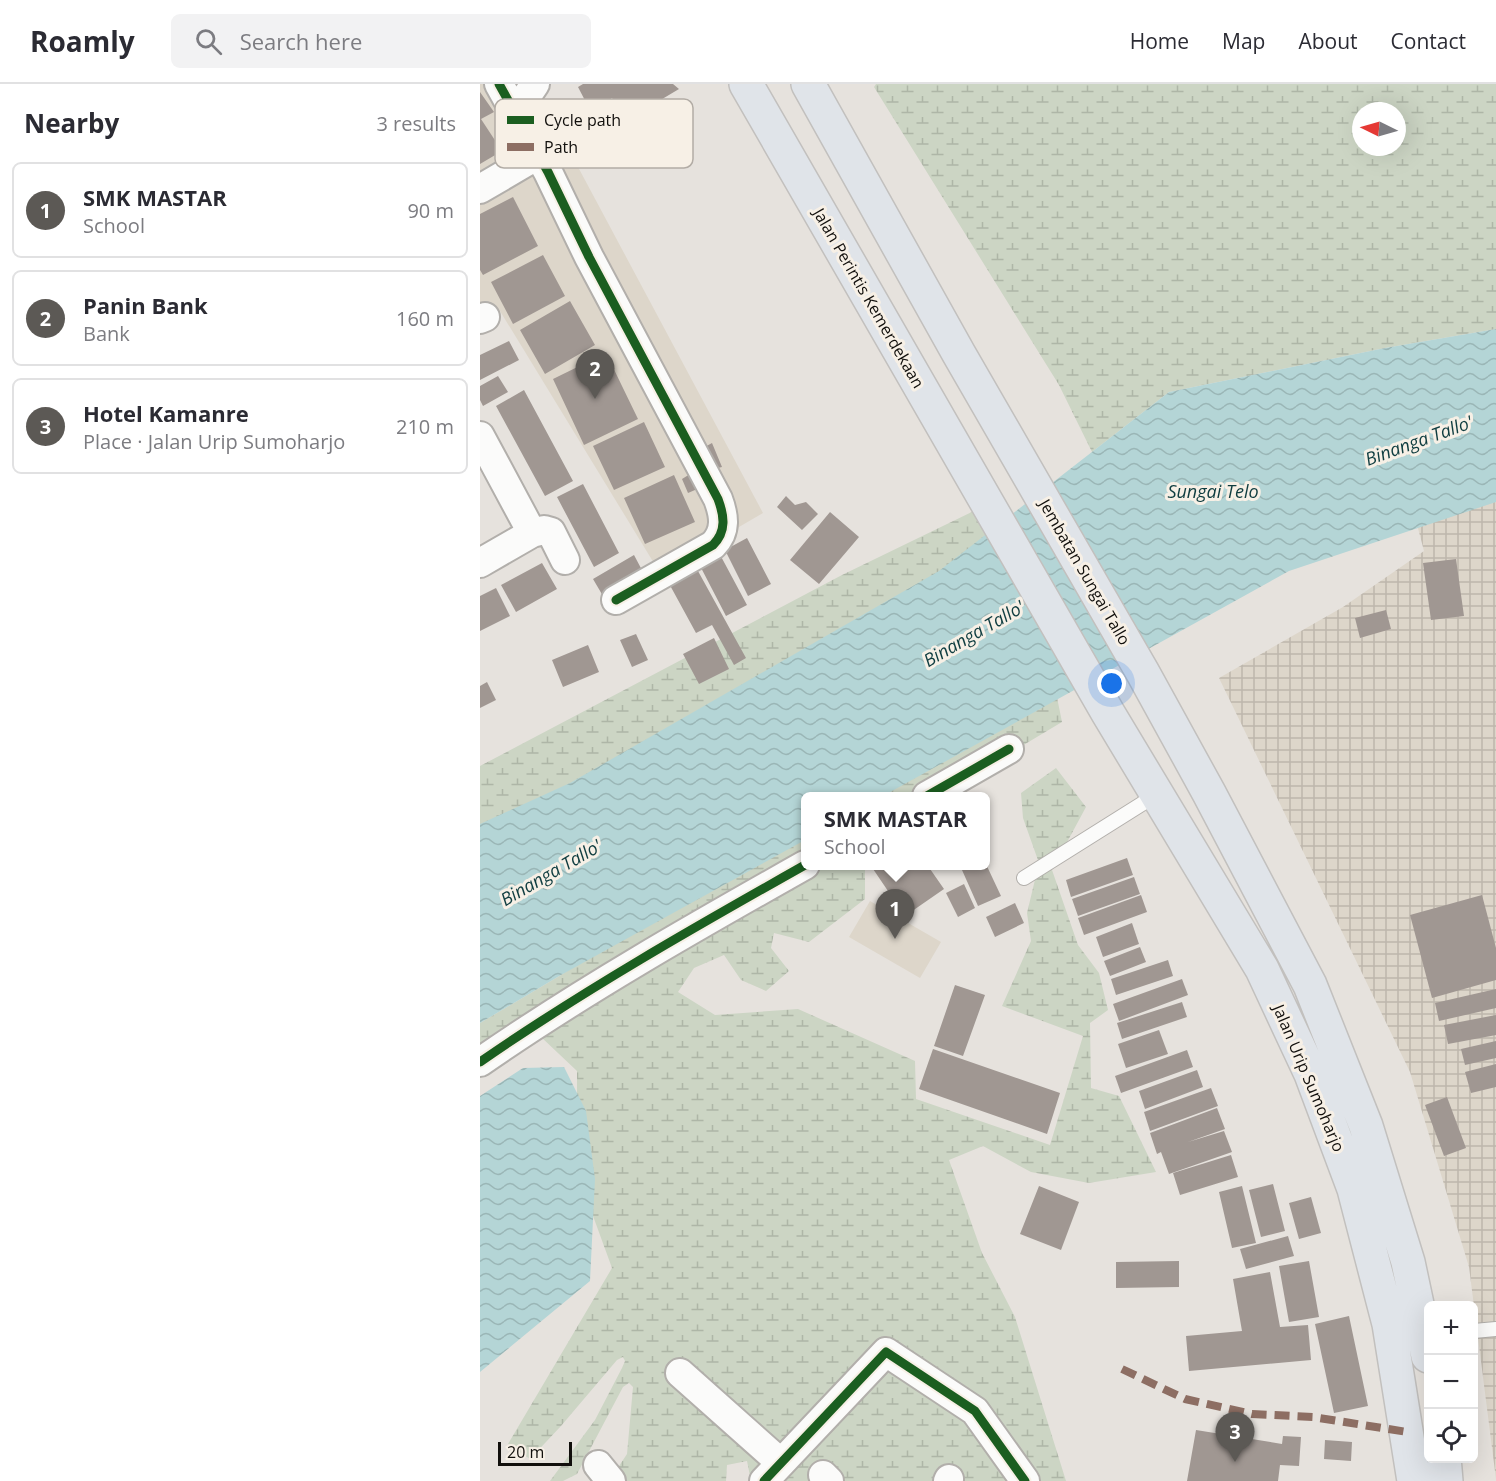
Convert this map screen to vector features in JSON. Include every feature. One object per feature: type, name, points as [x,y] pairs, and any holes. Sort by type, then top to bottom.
[{"type":"highway","name":"Jalan Perintis Kemerdekaan","points":[[746,84],[1108,713]]},
{"type":"highway","name":"Jembatan Sungai Tallo","points":[[808,84],[959,354],[1143,673]]},
{"type":"highway","name":"Jalan Urip Sumoharjo","points":[[1143,673],[1310,985],[1366,1126],[1408,1262],[1424,1330]]},
{"type":"highway","name":"Jalan Urip Sumoharjo","points":[[1108,713],[1262,969],[1311,1074],[1354,1189],[1389,1324],[1414,1481]]},
{"type":"highway","points":[[1444,1463],[1446,1481]]},
{"type":"street","points":[[499,84],[508,99]]},
{"type":"street","points":[[525,99],[535,84]]},
{"type":"street","points":[[480,189],[516,168]]},
{"type":"street","points":[[544,168],[725,516],[719,539],[713,545],[616,600]]},
{"type":"street","points":[[480,436],[532,533]]},
{"type":"street","points":[[480,563],[532,533],[544,530],[551,532],[565,560]]},
{"type":"street","points":[[934,792],[1009,749]]},
{"type":"street","points":[[480,1062],[567,1005],[708,920],[801,868]]},
{"type":"street","points":[[680,1373],[772,1472],[886,1352],[975,1411],[1025,1481]]},
{"type":"lane","points":[[1024,878],[1156,795]]},
{"type":"lane","points":[[1478,1331],[1496,1329]]},
{"type":"shaded area","points":[[480,84],[530,84],[539,99],[495,99],[495,168],[579,168],[763,513],[660,573],[500,311],[480,318]]},
{"type":"shaded area","points":[[1496,459],[1496,1479],[1478,1338],[1478,1301],[1473,1301],[1469,1267],[1410,1072],[1219,678],[1343,607],[1424,551],[1404,475]]},
{"type":"shaded area","points":[[870,901],[941,942],[920,978],[849,937]]},
{"type":"green space","points":[[876,84],[1496,84],[1496,329],[1385,348],[1169,392],[1092,452],[1059,385],[874,87]]},
{"type":"green space","points":[[980,508],[996,552],[480,858],[480,766],[842,575]]},
{"type":"green space","points":[[1050,663],[1062,722],[948,792],[837,792]]},
{"type":"green space","points":[[1056,768],[1086,807],[1052,870],[1078,945],[1099,973],[1108,1010],[1090,1023],[1091,1088],[1119,1096],[1156,1172],[1089,1183],[1031,1172],[983,1146],[949,1160],[982,1253],[1015,1317],[1066,1481],[751,1481],[747,1461],[727,1465],[726,1481],[609,1481],[627,1454],[633,1387],[629,1383],[623,1387],[577,1474],[563,1481],[550,1481],[595,1420],[622,1368],[625,1361],[623,1357],[617,1360],[530,1459],[508,1444],[612,1268],[577,1172],[577,1071],[522,1019],[480,1045],[480,1023],[561,975],[801,813],[801,870],[865,870],[865,899],[809,942],[774,933],[771,948],[789,971],[766,991],[741,980],[724,955],[694,968],[678,992],[715,1015],[798,1009],[915,1061],[916,1099],[1050,1145],[1083,1036],[1002,1006],[1031,941],[1027,913],[1039,863],[1023,818],[1021,793]]},
{"type":"water","name":"Sungai Telo","points":[[1496,329],[1496,502],[1289,571],[890,792],[801,792],[801,842],[561,975],[480,1023],[480,824],[570,783],[939,571],[1169,392],[1385,348]]},
{"type":"water","points":[[564,1067],[586,1111],[595,1179],[590,1281],[480,1372],[480,1096],[523,1068]]},
{"type":"building","points":[[583,84],[673,84],[679,89],[662,99],[584,99],[578,87]]},
{"type":"building","points":[[480,92],[494,112],[481,119],[495,140],[495,155],[480,164]]},
{"type":"building","points":[[513,197],[538,246],[483,275],[480,270],[480,214]]},
{"type":"building","points":[[543,255],[565,296],[513,324],[491,282]]},
{"type":"building","points":[[570,301],[595,345],[545,374],[520,330]]},
{"type":"building","points":[[509,341],[519,360],[480,380],[480,355]]},
{"type":"building","points":[[606,353],[638,419],[584,445],[553,379]]},
{"type":"building","points":[[498,376],[508,392],[483,406],[480,400],[480,386]]},
{"type":"building","points":[[524,390],[573,481],[545,496],[496,406]]},
{"type":"building","points":[[644,422],[665,467],[614,490],[593,446]]},
{"type":"building","points":[[712,443],[722,467],[713,469],[703,448]]},
{"type":"building","points":[[695,471],[702,487],[688,493],[682,479]]},
{"type":"building","points":[[674,475],[695,522],[645,544],[624,498]]},
{"type":"building","points":[[583,484],[619,553],[594,567],[557,497]]},
{"type":"building","points":[[786,496],[795,505],[806,502],[818,514],[802,530],[777,507]]},
{"type":"building","points":[[830,512],[859,537],[819,584],[790,560]]},
{"type":"building","points":[[747,538],[771,584],[748,596],[725,550]]},
{"type":"building","points":[[717,549],[747,605],[726,616],[697,560]]},
{"type":"building","points":[[634,555],[643,572],[603,596],[593,579]]},
{"type":"building","points":[[1456,559],[1464,616],[1431,620],[1423,563]]},
{"type":"building","points":[[693,562],[746,658],[734,665],[712,625],[696,633],[666,578]]},
{"type":"building","points":[[542,563],[557,589],[516,612],[501,585]]},
{"type":"building","points":[[496,588],[510,616],[480,631],[480,596]]},
{"type":"building","points":[[1386,610],[1391,629],[1360,638],[1355,618]]},
{"type":"building","points":[[636,634],[648,660],[632,667],[620,640]]},
{"type":"building","points":[[714,638],[729,669],[699,684],[683,654]]},
{"type":"building","points":[[588,645],[599,672],[563,687],[552,660]]},
{"type":"building","points":[[487,682],[496,700],[480,708],[480,686]]},
{"type":"building","points":[[1127,858],[1133,875],[1071,897],[1066,880]]},
{"type":"building","points":[[874,870],[931,870],[944,889],[905,916]]},
{"type":"building","points":[[962,870],[989,870],[1001,896],[978,906]]},
{"type":"building","points":[[1134,877],[1140,894],[1078,916],[1072,899]]},
{"type":"building","points":[[964,884],[975,908],[958,917],[946,893]]},
{"type":"building","points":[[1141,895],[1147,912],[1084,935],[1078,918]]},
{"type":"building","points":[[1482,895],[1496,948],[1496,980],[1432,998],[1410,915]]},
{"type":"building","points":[[1015,903],[1024,923],[995,937],[986,917]]},
{"type":"building","points":[[1132,923],[1139,944],[1103,957],[1096,937]]},
{"type":"building","points":[[1140,947],[1146,962],[1110,976],[1104,961]]},
{"type":"building","points":[[1168,960],[1173,976],[1116,995],[1111,979]]},
{"type":"building","points":[[1182,979],[1188,995],[1119,1021],[1113,1004]]},
{"type":"building","points":[[955,985],[985,995],[963,1056],[934,1046]]},
{"type":"building","points":[[1496,989],[1496,1008],[1439,1021],[1435,1003]]},
{"type":"building","points":[[1182,1002],[1187,1017],[1122,1039],[1117,1023]]},
{"type":"building","points":[[1496,1015],[1496,1035],[1448,1044],[1444,1025]]},
{"type":"building","points":[[1159,1030],[1168,1054],[1126,1068],[1118,1044]]},
{"type":"building","points":[[1496,1041],[1496,1058],[1465,1065],[1461,1049]]},
{"type":"building","points":[[933,1049],[1060,1093],[1047,1134],[919,1089]]},
{"type":"building","points":[[1187,1050],[1193,1067],[1121,1093],[1115,1076]]},
{"type":"building","points":[[1496,1064],[1496,1087],[1471,1093],[1465,1072]]},
{"type":"building","points":[[1197,1070],[1203,1087],[1145,1109],[1139,1091]]},
{"type":"building","points":[[1211,1088],[1218,1106],[1150,1131],[1144,1112]]},
{"type":"building","points":[[1447,1097],[1466,1148],[1444,1156],[1425,1105]]},
{"type":"building","points":[[1217,1108],[1225,1129],[1188,1142],[1224,1131],[1232,1152],[1169,1174],[1161,1152],[1157,1154],[1150,1133]]},
{"type":"building","points":[[1231,1155],[1238,1177],[1180,1195],[1173,1173]]},
{"type":"building","points":[[1273,1184],[1285,1231],[1261,1237],[1249,1190]]},
{"type":"building","points":[[1039,1186],[1079,1202],[1061,1250],[1020,1234]]},
{"type":"building","points":[[1242,1186],[1256,1243],[1232,1248],[1219,1192]]},
{"type":"building","points":[[1311,1197],[1321,1233],[1299,1239],[1289,1203]]},
{"type":"building","points":[[1288,1236],[1294,1256],[1246,1269],[1240,1249]]},
{"type":"building","points":[[1179,1261],[1179,1287],[1116,1288],[1116,1262]]},
{"type":"building","points":[[1309,1261],[1319,1317],[1289,1322],[1279,1266]]},
{"type":"building","points":[[1270,1272],[1280,1327],[1308,1325],[1311,1360],[1189,1371],[1186,1336],[1242,1331],[1233,1279]]},
{"type":"building","points":[[1349,1316],[1368,1406],[1334,1413],[1315,1324]]},
{"type":"building","points":[[1196,1430],[1282,1444],[1283,1436],[1301,1437],[1299,1466],[1280,1465],[1278,1481],[1187,1481]]},
{"type":"building","points":[[1325,1440],[1352,1442],[1351,1461],[1324,1459]]},
{"type":"marked path","points":[[1122,1369],[1185,1399],[1252,1414],[1313,1417],[1407,1432]]},
{"type":"cycle path","points":[[499,84],[507,99]]},
{"type":"cycle path","points":[[546,168],[589,257],[718,499],[722,511],[721,534],[713,545],[616,600]]},
{"type":"cycle path","points":[[934,792],[1009,749]]},
{"type":"cycle path","points":[[480,1062],[600,984],[801,867]]},
{"type":"cycle path","points":[[764,1481],[886,1352],[975,1411],[1025,1481]]},
{"type":"place","name":"Panin Bank","points":[[595,399]]},
{"type":"place","name":"SMK MASTAR","points":[[895,939]]},
{"type":"place","name":"Hotel Kamanre","points":[[1235,1462]]},
{"type":"water label","name":"Binanga Tallo'","points":[[1419,441]]},
{"type":"water label","name":"Binanga Tallo'","points":[[974,634]]},
{"type":"water label","name":"Binanga Tallo'","points":[[551,873]]}]
